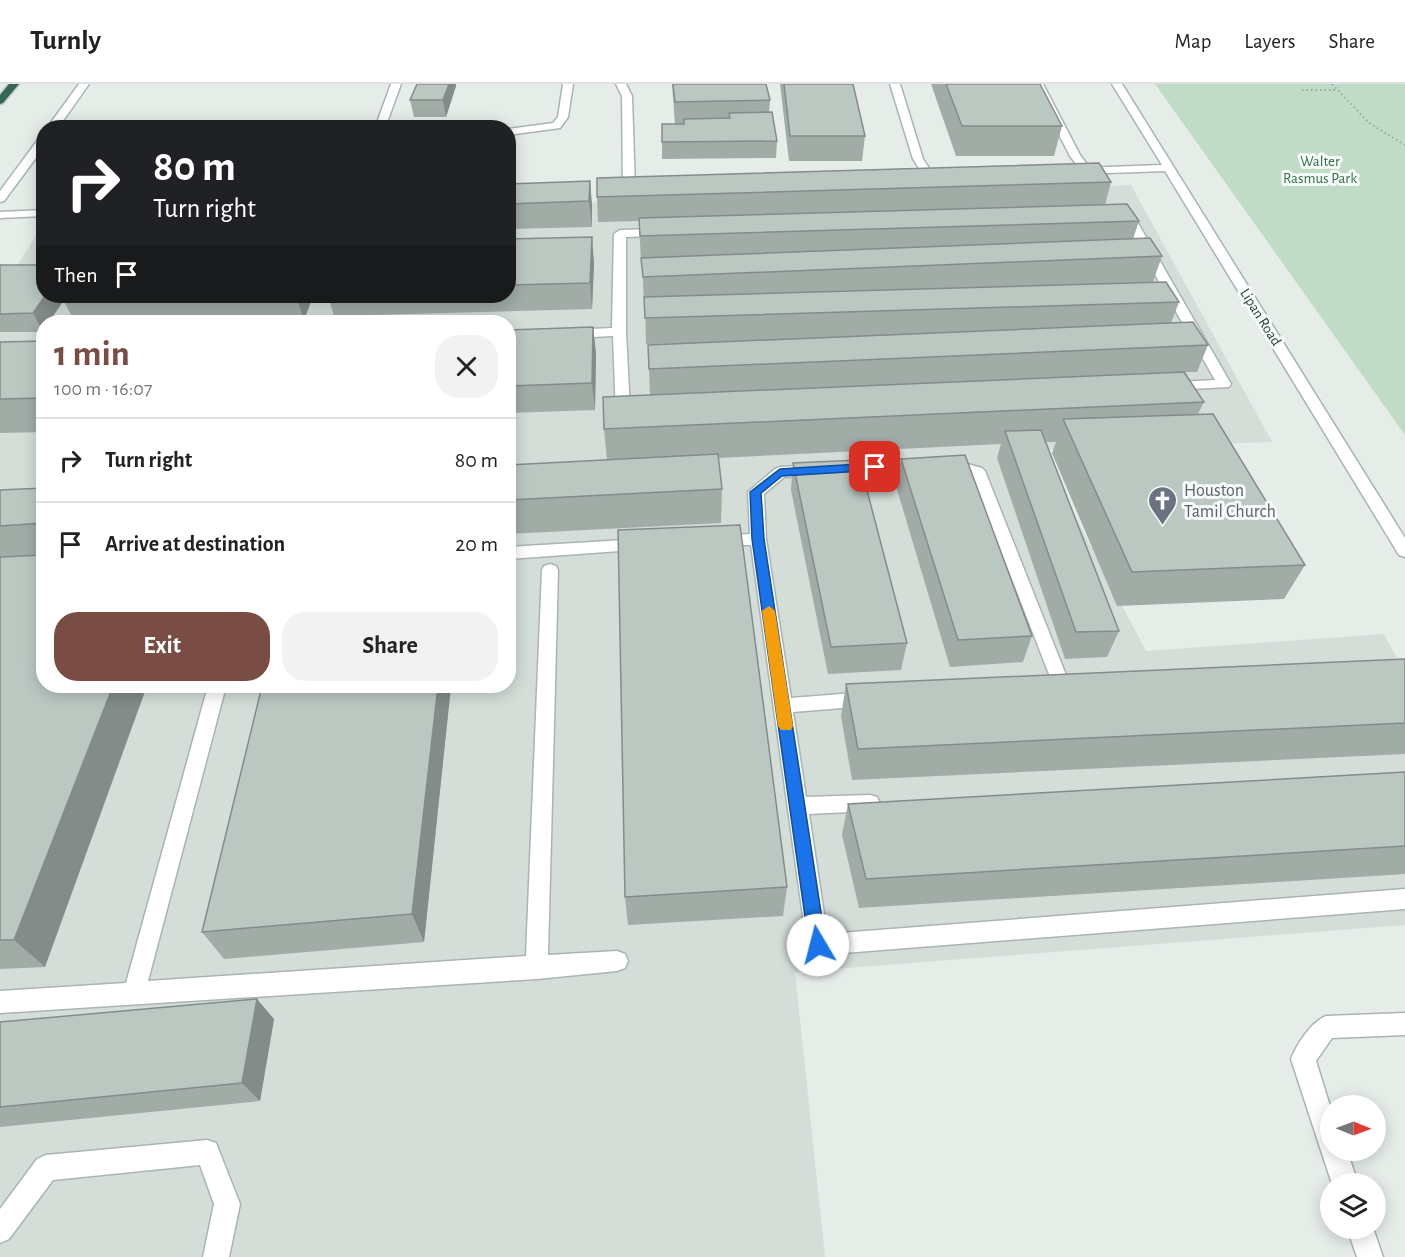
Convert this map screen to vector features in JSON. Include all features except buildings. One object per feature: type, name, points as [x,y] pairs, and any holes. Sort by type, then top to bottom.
[{"type":"highway","points":[[0,101],[14,84]]},
{"type":"street","points":[[58,120],[84,84]]},
{"type":"street","points":[[383,120],[396,84]]},
{"type":"street","points":[[516,131],[556,126],[563,117],[568,84]]},
{"type":"street","points":[[621,84],[627,96],[629,189]]},
{"type":"street","points":[[895,84],[918,159],[930,177]]},
{"type":"street","points":[[1038,84],[1075,156],[1087,171]]},
{"type":"street","name":"Lipan Road","points":[[1117,84],[1405,551]]},
{"type":"street","points":[[0,199],[36,150]]},
{"type":"street","points":[[1065,172],[1169,168]]},
{"type":"street","points":[[0,215],[36,213]]},
{"type":"street","points":[[1129,218],[1224,384],[623,415],[619,332],[620,234],[1129,218]]},
{"type":"street","points":[[553,335],[619,332]]},
{"type":"street","points":[[1060,682],[977,471],[946,463],[780,472],[756,492],[758,539],[818,945],[1405,899]]},
{"type":"street","points":[[699,542],[758,539]]},
{"type":"street","points":[[516,553],[663,544]]},
{"type":"street","points":[[537,968],[550,570]]},
{"type":"street","points":[[1037,684],[1095,679]]},
{"type":"street","points":[[134,993],[215,693]]},
{"type":"street","points":[[783,706],[886,697]]},
{"type":"street","points":[[797,806],[893,803]]},
{"type":"street","points":[[0,1002],[617,961]]},
{"type":"street","points":[[1320,1111],[1303,1059],[1326,1027],[1405,1024]]},
{"type":"street","points":[[0,1230],[46,1168],[207,1152],[227,1204],[216,1257]]},
{"type":"street","points":[[1364,1239],[1370,1257]]},
{"type":"path","points":[[1332,84],[1369,123],[1405,145]]},
{"type":"path","points":[[1302,90],[1338,90]]},
{"type":"shaded area","points":[[1131,185],[1272,442],[1040,450],[1146,651],[1384,634],[1405,673],[1405,925],[795,972],[825,1257],[0,1257],[0,292],[36,236],[36,303],[516,303],[516,205]]},
{"type":"green space","name":"Walter Rasmus Park","points":[[1155,84],[1405,84],[1405,435]]},
{"type":"slow traffic","points":[[769,611],[786,726]]},
{"type":"place","name":"Houston Tamil Church","points":[[1163,526]]},
{"type":"route","points":[[818,945],[758,539],[756,492],[780,472],[875,467]]}]
